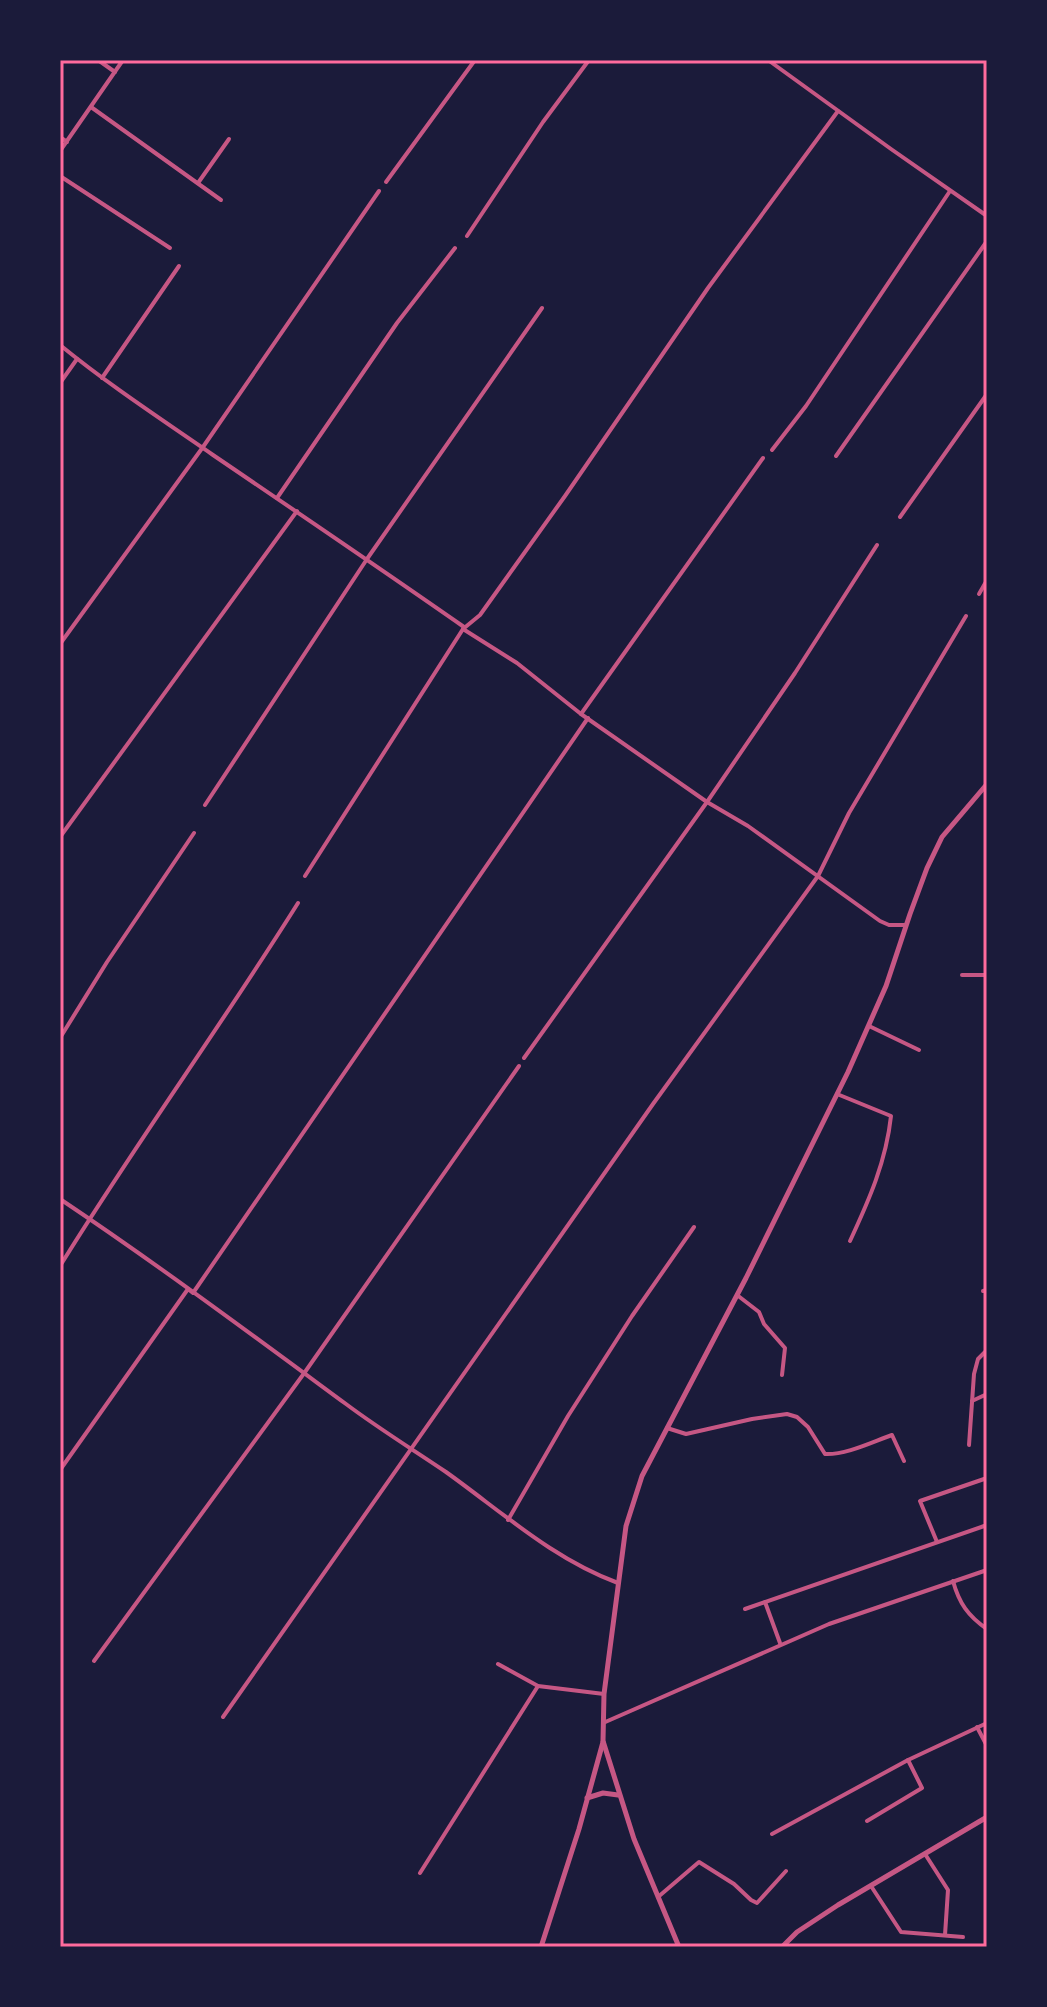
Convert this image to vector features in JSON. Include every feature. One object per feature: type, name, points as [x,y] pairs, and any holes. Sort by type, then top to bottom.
[{"type":"street","points":[[98,60],[115,72]]},
{"type":"street","points":[[60,151],[123,60]]},
{"type":"street","points":[[386,182],[475,60]]},
{"type":"street","points":[[467,236],[543,122],[589,60]]},
{"type":"street","points":[[768,60],[987,216]]},
{"type":"street","points":[[91,107],[221,200]]},
{"type":"street","points":[[305,876],[463,629],[489,603],[708,288],[838,111]]},
{"type":"street","points":[[60,137],[67,142]]},
{"type":"street","points":[[198,183],[229,139]]},
{"type":"street","points":[[60,176],[170,248]]},
{"type":"street","points":[[60,644],[203,447],[379,191]]},
{"type":"street","points":[[772,450],[806,406],[950,191]]},
{"type":"street","points":[[836,456],[987,241]]},
{"type":"street","points":[[277,498],[397,323],[455,248]]},
{"type":"street","points":[[102,378],[179,266]]},
{"type":"street","points":[[205,805],[367,559],[542,308]]},
{"type":"street","points":[[60,345],[102,378],[367,559],[463,629],[517,663],[581,714],[707,802],[748,826],[880,921],[889,925],[906,925]]},
{"type":"street","points":[[60,383],[77,359]]},
{"type":"street","points":[[900,517],[987,394]]},
{"type":"street","points":[[581,714],[763,458]]},
{"type":"street","points":[[60,837],[297,511]]},
{"type":"street","points":[[524,1058],[707,802],[877,545]]},
{"type":"street","points":[[979,594],[987,580]]},
{"type":"street","points":[[223,1717],[653,1104],[818,876],[849,813],[966,616]]},
{"type":"street","points":[[60,1470],[190,1291],[588,718]]},
{"type":"street","points":[[679,1947],[634,1839],[603,1741],[604,1694],[626,1526],[642,1476],[737,1295],[869,1026],[927,868],[942,837],[986,789]]},
{"type":"street","points":[[60,1038],[194,833]]},
{"type":"street","points":[[60,1266],[298,903]]},
{"type":"street","points":[[962,975],[987,975]]},
{"type":"street","points":[[869,1026],[919,1050]]},
{"type":"street","points":[[94,1661],[305,1372],[519,1066]]},
{"type":"street","points":[[837,1094],[891,1116],[874,1189],[850,1241]]},
{"type":"street","points":[[60,1199],[476,1494],[508,1520],[575,1564],[618,1583]]},
{"type":"street","points":[[508,1520],[584,1391],[694,1227]]},
{"type":"street","points":[[737,1295],[759,1312],[764,1324],[785,1348],[782,1375]]},
{"type":"street","points":[[969,1445],[975,1366],[987,1350]]},
{"type":"street","points":[[972,1401],[987,1394]]},
{"type":"street","points":[[667,1428],[686,1434],[787,1414],[797,1417],[808,1427],[825,1454],[845,1451],[893,1435],[904,1461]]},
{"type":"street","points":[[937,1542],[920,1501],[987,1478]]},
{"type":"street","points":[[745,1609],[987,1525]]},
{"type":"street","points":[[602,1723],[780,1643],[987,1570]]},
{"type":"street","points":[[953,1581],[962,1606],[987,1629]]},
{"type":"street","points":[[765,1602],[780,1643]]},
{"type":"street","points":[[498,1664],[538,1686],[604,1694]]},
{"type":"street","points":[[420,1873],[538,1686]]},
{"type":"street","points":[[772,1834],[908,1760],[987,1723]]},
{"type":"street","points":[[977,1727],[987,1746]]},
{"type":"street","points":[[541,1947],[603,1741]]},
{"type":"street","points":[[867,1821],[922,1788],[908,1760]]},
{"type":"street","points":[[587,1798],[603,1793],[619,1795]]},
{"type":"street","points":[[782,1947],[797,1932],[987,1817]]},
{"type":"street","points":[[925,1854],[948,1890],[945,1935]]},
{"type":"street","points":[[658,1897],[699,1862],[757,1903],[786,1871]]},
{"type":"street","points":[[871,1886],[901,1932],[963,1937]]}]
